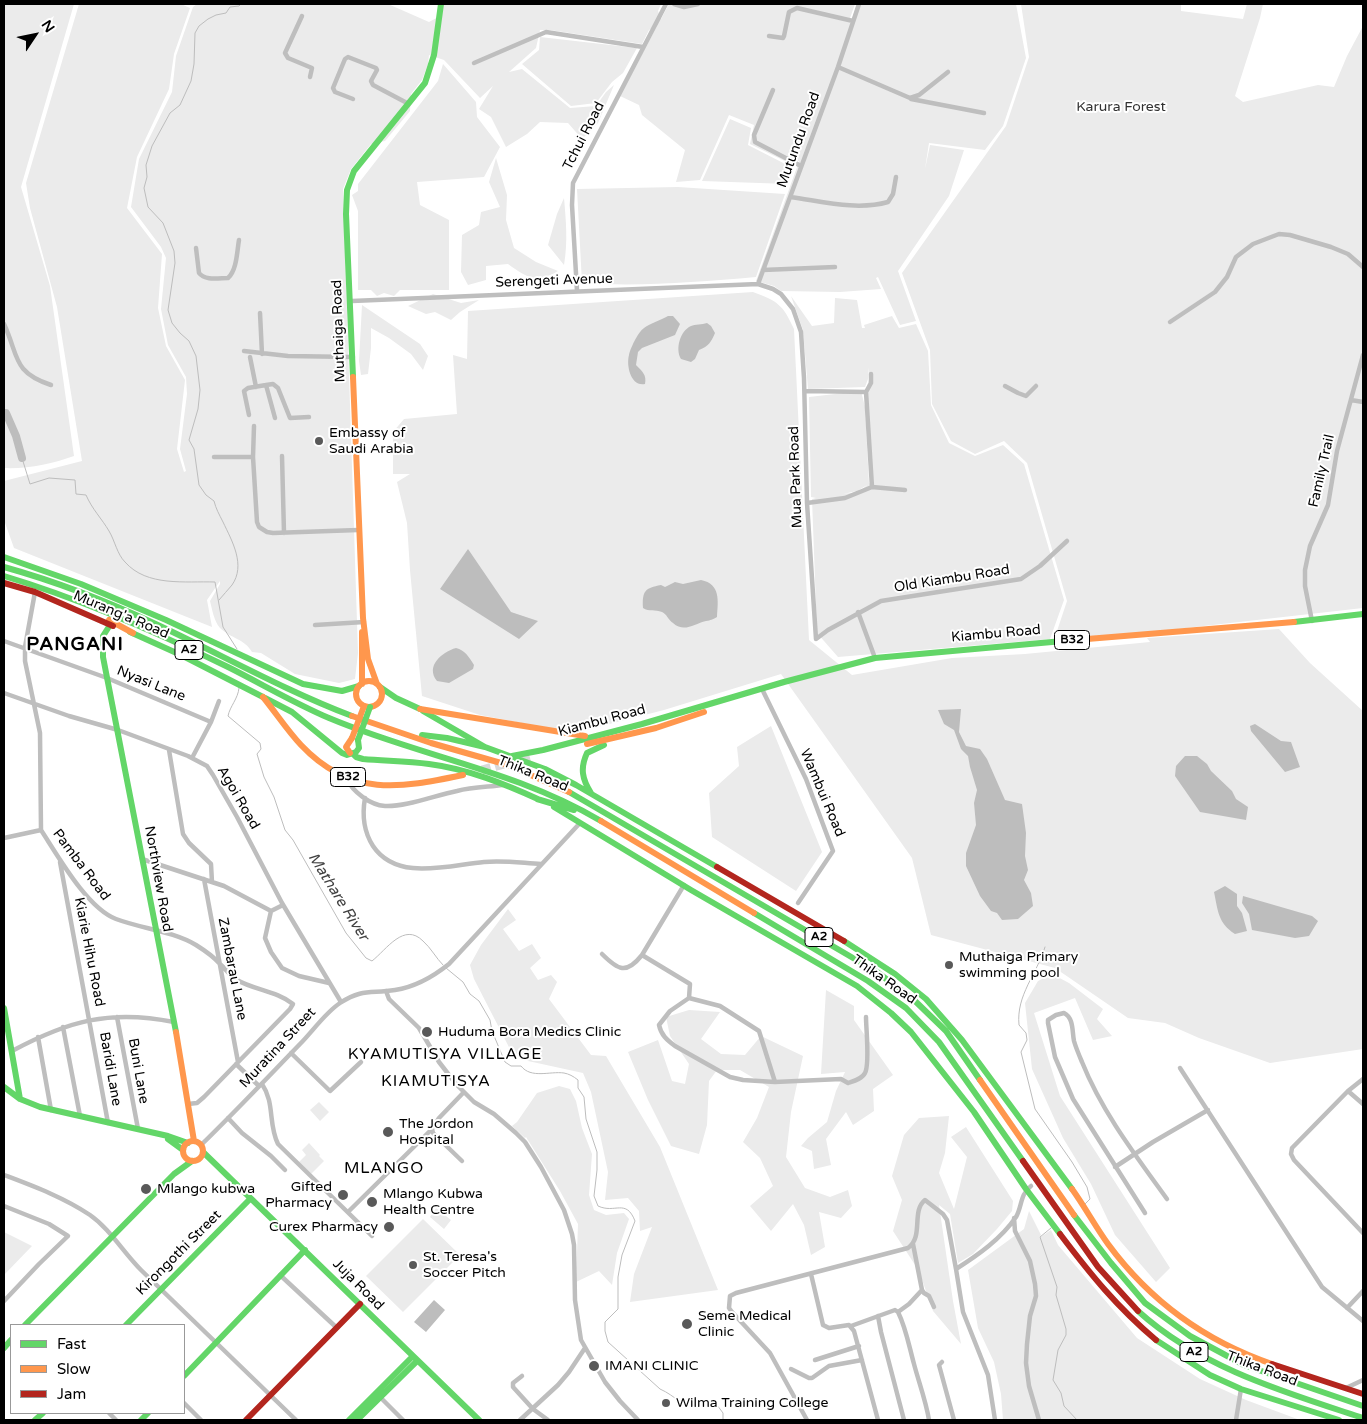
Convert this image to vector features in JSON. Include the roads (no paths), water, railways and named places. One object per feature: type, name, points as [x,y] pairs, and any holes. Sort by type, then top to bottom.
[{"type":"main road","name":"Muthaiga Road","points":[[378,685],[368,659],[363,621],[354,416],[352,301],[346,214],[350,181],[354,171],[425,83],[432,68],[441,4]]},
{"type":"main road","name":"Murang'a Road","points":[[4,557],[81,584],[303,684],[342,690],[361,685]]},
{"type":"main road","name":"Murang'a Road","points":[[4,567],[94,596],[157,623],[313,700],[368,722]]},
{"type":"main road","name":"Murang'a Road","points":[[4,576],[54,591],[228,668],[316,712],[365,732]]},
{"type":"main road","name":"Murang'a Road","points":[[4,583],[35,592],[181,655],[292,712],[342,754],[352,754]]},
{"type":"main road","points":[[94,596],[155,616]]},
{"type":"main road","points":[[93,608],[133,633]]},
{"type":"main road","name":"Kiambu Road","points":[[530,757],[656,728],[784,682],[875,658],[1101,637],[1312,621],[1363,614]]},
{"type":"main road","points":[[363,621],[361,685],[357,696],[359,702],[367,706],[374,706],[380,702],[382,694],[378,685]]},
{"type":"main road","name":"Northview Road","points":[[110,625],[101,638],[107,678],[174,1022],[188,1104],[191,1142]]},
{"type":"main road","points":[[361,685],[369,681],[396,698],[420,709]]},
{"type":"main road","name":"Kiambu Road","points":[[512,756],[543,750],[762,691]]},
{"type":"main road","name":"B32","points":[[264,697],[310,754],[346,777],[374,785],[394,786],[418,784],[463,775]]},
{"type":"main road","points":[[355,739],[347,742],[346,747],[352,754],[358,750],[355,739],[367,706]]},
{"type":"main road","name":"Thika Road","points":[[420,709],[485,747],[545,768],[591,793],[878,961],[926,999],[962,1040],[1052,1169],[1079,1199],[1108,1244],[1134,1275],[1165,1306],[1226,1346],[1363,1394]]},
{"type":"main road","name":"B32","points":[[420,709],[590,737]]},
{"type":"main road","name":"Thika Road","points":[[368,722],[510,765],[563,789],[877,972],[914,1000],[946,1032],[1077,1219],[1133,1291],[1145,1303],[1190,1336],[1244,1365],[1363,1406]]},
{"type":"main road","name":"Kiambu Road","points":[[591,793],[581,776],[587,753],[598,746],[642,735],[656,728]]},
{"type":"main road","name":"Thika Road","points":[[365,732],[520,780],[562,799],[853,972],[906,1008],[939,1042],[1098,1266],[1146,1319],[1182,1345],[1211,1362],[1240,1375],[1363,1418]]},
{"type":"main road","points":[[399,732],[447,738],[485,747]]},
{"type":"main road","name":"Thika Road","points":[[352,754],[364,759],[442,766],[488,778],[538,799],[857,986],[891,1013],[930,1054],[1094,1279],[1124,1312],[1176,1354],[1210,1375],[1242,1389],[1339,1420]]},
{"type":"main road","points":[[538,799],[588,814]]},
{"type":"main road","points":[[4,1008],[20,1099]]},
{"type":"main road","points":[[4,1087],[20,1099],[51,1110],[191,1142],[183,1153],[174,1174]]},
{"type":"main road","points":[[152,1132],[175,1142],[192,1162]]},
{"type":"main road","name":"Juja Road","points":[[191,1142],[202,1148],[250,1199],[480,1420]]},
{"type":"main road","points":[[26,1324],[174,1174],[200,1158],[202,1148]]},
{"type":"main road","name":"Juja Road","points":[[200,1158],[219,1167]]},
{"type":"main road","name":"Kirongothi Street","points":[[127,1324],[250,1199]]},
{"type":"main road","points":[[185,1375],[305,1250]]},
{"type":"main road","points":[[246,1420],[360,1304]]},
{"type":"main road","points":[[404,1346],[404,1369]]},
{"type":"main road","points":[[349,1420],[415,1359]]},
{"type":"main road","points":[[404,1369],[419,1368],[431,1374]]},
{"type":"main road","points":[[358,1420],[378,1395]]},
{"type":"street","name":"Tchui Road","points":[[577,291],[572,205],[573,183],[666,4]]},
{"type":"street","points":[[674,4],[684,7],[698,4]]},
{"type":"street","name":"Mutundu Road","points":[[758,284],[838,67],[859,4]]},
{"type":"street","points":[[769,36],[783,38],[789,12],[797,8],[854,21]]},
{"type":"street","points":[[302,16],[285,53],[288,58],[312,68],[310,77]]},
{"type":"street","points":[[474,63],[546,32],[643,46]]},
{"type":"street","points":[[352,99],[333,90],[345,59],[348,57],[376,68],[377,70],[371,81],[373,85],[407,103]]},
{"type":"street","points":[[838,67],[910,98],[984,114]]},
{"type":"street","points":[[910,98],[919,95],[948,72]]},
{"type":"street","points":[[773,90],[754,136],[755,142],[801,166]]},
{"type":"street","points":[[790,197],[848,206],[880,204],[888,202],[893,194],[896,177]]},
{"type":"street","points":[[1170,322],[1215,292],[1227,276],[1236,257],[1253,244],[1278,234],[1290,235],[1331,247],[1348,254],[1363,267]]},
{"type":"street","points":[[196,248],[200,276],[204,278],[228,278],[234,267],[239,240]]},
{"type":"street","points":[[764,270],[834,266]]},
{"type":"street","name":"Serengeti Avenue","points":[[352,301],[758,284]]},
{"type":"street","name":"Mua Park Road","points":[[758,284],[773,289],[790,304],[800,332],[805,391],[807,503],[815,638],[858,612]]},
{"type":"street","points":[[260,313],[262,354]]},
{"type":"street","points":[[4,324],[23,371],[39,381],[51,385]]},
{"type":"street","points":[[244,351],[262,354],[354,357]]},
{"type":"street","name":"Family Trail","points":[[1312,621],[1305,586],[1305,570],[1310,546],[1328,505],[1337,451],[1362,366],[1363,355]]},
{"type":"street","points":[[250,357],[256,387]]},
{"type":"street","points":[[871,374],[871,383],[866,392],[872,486]]},
{"type":"street","points":[[249,415],[244,391],[248,388],[273,384],[278,388],[290,418],[309,417]]},
{"type":"street","points":[[266,385],[275,418]]},
{"type":"street","points":[[1005,386],[1026,396],[1036,386]]},
{"type":"street","points":[[805,391],[866,392]]},
{"type":"street","points":[[1351,400],[1363,402]]},
{"type":"street","points":[[254,426],[253,457],[257,522],[259,527],[267,532],[284,533],[358,530]]},
{"type":"street","points":[[282,456],[284,533]]},
{"type":"street","points":[[214,457],[253,457]]},
{"type":"street","points":[[807,503],[845,498],[872,486],[905,490]]},
{"type":"street","name":"Old Kiambu Road","points":[[858,612],[882,601],[1021,579],[1040,566],[1067,541]]},
{"type":"street","points":[[35,592],[25,647],[26,670],[40,733],[40,830]]},
{"type":"street","points":[[858,612],[875,658]]},
{"type":"street","points":[[315,626],[363,621]]},
{"type":"street","name":"Nyasi Lane","points":[[4,641],[107,678],[211,722]]},
{"type":"street","name":"Wambui Road","points":[[762,691],[806,780],[834,851],[798,903]]},
{"type":"street","name":"Agoi Road","points":[[4,693],[69,716],[118,730],[192,758],[210,770],[283,905],[341,1002]]},
{"type":"street","points":[[192,758],[211,722],[219,701]]},
{"type":"street","points":[[169,750],[183,834],[189,843],[211,864],[212,882]]},
{"type":"street","points":[[346,777],[353,788],[365,798],[380,805],[390,806],[463,789],[505,785]]},
{"type":"street","points":[[486,787],[488,778]]},
{"type":"street","points":[[365,798],[364,811],[367,834],[379,854],[394,864],[414,868],[433,868],[485,862],[541,864]]},
{"type":"street","name":"Muratina Street","points":[[202,1148],[326,1015],[341,1002],[365,991],[386,991],[411,986],[438,973],[450,964],[580,823]]},
{"type":"street","name":"Pamba Road","points":[[4,838],[40,830],[88,897],[104,913],[116,919],[174,935],[191,943],[219,963],[236,980],[292,1002],[293,1005],[255,1047],[237,1063]]},
{"type":"street","name":"Kiarie Hihu Road","points":[[60,859],[90,1019]]},
{"type":"street","points":[[142,859],[233,890],[271,911]]},
{"type":"street","name":"Zambarau Lane","points":[[204,879],[237,1063]]},
{"type":"street","points":[[602,954],[613,966],[629,968],[642,955],[684,885]]},
{"type":"street","points":[[788,908],[798,903],[798,914]]},
{"type":"street","points":[[271,911],[283,905]]},
{"type":"street","points":[[271,911],[265,938],[282,968],[299,976],[329,984]]},
{"type":"street","points":[[642,955],[690,984],[689,998]]},
{"type":"street","points":[[386,991],[389,999],[419,1028],[439,1062],[464,1092],[474,1102],[506,1124],[525,1142],[541,1167],[569,1223],[574,1245],[577,1318],[581,1340],[605,1382],[638,1420]]},
{"type":"street","points":[[775,1082],[759,1032],[720,1006],[689,998],[670,1011],[659,1025],[660,1032],[674,1046],[730,1077],[743,1080],[775,1082],[841,1079],[848,1084],[861,1078],[866,1073],[866,1017]]},
{"type":"street","points":[[1144,1213],[1073,1099],[1064,1080],[1051,1040],[1048,1023],[1050,1018],[1064,1013],[1068,1015],[1071,1021],[1074,1041],[1091,1084],[1134,1154],[1166,1200]]},
{"type":"street","points":[[12,1051],[38,1037],[90,1019],[117,1017],[154,1018],[174,1022]]},
{"type":"street","name":"Buni Lane","points":[[117,1017],[138,1129]]},
{"type":"street","name":"Baridi Lane","points":[[90,1019],[108,1123]]},
{"type":"street","points":[[63,1027],[80,1116]]},
{"type":"street","points":[[38,1037],[51,1110]]},
{"type":"street","points":[[292,1053],[330,1092],[361,1062]]},
{"type":"street","points":[[188,1104],[200,1100],[237,1063],[267,1092],[270,1100],[274,1136],[278,1144],[372,1236]]},
{"type":"street","points":[[1180,1068],[1322,1287],[1363,1321]]},
{"type":"street","points":[[1363,1079],[1348,1091],[1292,1148],[1291,1154],[1294,1160],[1363,1233]]},
{"type":"street","points":[[1348,1091],[1363,1104]]},
{"type":"street","points":[[348,1212],[432,1130],[440,1118],[464,1092]]},
{"type":"street","points":[[1114,1166],[1208,1110]]},
{"type":"street","points":[[228,1118],[242,1134],[271,1156],[285,1170]]},
{"type":"street","points":[[432,1130],[462,1161]]},
{"type":"street","points":[[4,1175],[40,1188],[79,1208],[101,1224],[130,1258],[296,1420]]},
{"type":"street","points":[[956,1269],[995,1240],[1014,1218],[1028,1187]]},
{"type":"street","points":[[807,1420],[770,1353],[735,1316],[729,1308],[728,1299],[736,1293],[908,1248],[916,1239],[921,1204],[925,1200],[943,1214],[947,1220],[963,1312],[988,1375],[995,1420]]},
{"type":"street","points":[[4,1206],[49,1224],[68,1236],[4,1301]]},
{"type":"street","points":[[1014,1218],[1015,1231],[1029,1258],[1035,1284],[1036,1296],[1030,1316],[1026,1362],[1029,1386],[1039,1420]]},
{"type":"street","points":[[913,1244],[922,1290],[929,1296],[934,1307]]},
{"type":"street","points":[[811,1274],[824,1325],[829,1328],[851,1326],[895,1310],[898,1312],[909,1304],[922,1290]]},
{"type":"street","points":[[280,1275],[337,1328]]},
{"type":"street","points":[[1347,1308],[1363,1292]]},
{"type":"street","points":[[898,1312],[907,1335],[921,1390],[926,1400],[929,1420]]},
{"type":"street","points":[[878,1316],[904,1420]]},
{"type":"street","points":[[851,1326],[859,1346],[878,1420]]},
{"type":"street","points":[[815,1360],[859,1346]]},
{"type":"street","points":[[520,1420],[562,1381],[585,1348]]},
{"type":"street","points":[[791,1369],[812,1378],[828,1366],[862,1360]]},
{"type":"street","points":[[942,1362],[939,1364],[954,1420]]},
{"type":"street","points":[[522,1376],[512,1385],[533,1409],[548,1420]]},
{"type":"street","points":[[1346,1388],[1363,1380]]},
{"type":"street","points":[[1236,1420],[1242,1389]]},
{"type":"street","points":[[378,1395],[404,1420]]},
{"type":"street","points":[[185,1404],[201,1420]]},
{"type":"waterway","points":[[219,600],[232,585],[236,577],[238,561],[214,501],[206,495],[199,485],[194,449],[189,440],[198,409],[200,390],[196,356],[189,341],[172,323],[168,310],[175,263],[174,251],[163,223],[148,207],[144,188],[147,177],[146,165],[152,146],[170,113],[180,105],[191,81],[194,64],[195,33],[199,26],[208,19],[226,13],[230,7],[241,4]]},
{"type":"waterway","points":[[4,413],[6,413],[16,436],[22,458]]},
{"type":"waterway","points":[[22,458],[30,484],[49,478],[75,480],[76,494],[86,495],[109,531],[122,559],[134,570],[144,576],[167,581],[215,582],[223,627],[237,649]]},
{"type":"waterway","name":"Mathare River","points":[[239,688],[228,716],[260,743],[261,749],[257,754],[285,830],[293,840],[346,933],[366,958],[372,961],[396,939],[409,934],[416,936],[426,944],[443,965]]},
{"type":"waterway","points":[[1045,947],[1021,1004],[1019,1025],[1026,1033],[1027,1040],[1021,1052],[1035,1109],[1087,1187],[1090,1199],[1085,1204]]},
{"type":"waterway","name":"Mathare River","points":[[446,968],[463,982],[470,994],[479,1001],[490,1020],[492,1031],[505,1062],[511,1066],[521,1066],[530,1072],[541,1074],[564,1073],[578,1080],[578,1088],[584,1097],[586,1119],[597,1152],[594,1196],[598,1206],[604,1208],[624,1208],[632,1214],[635,1221],[622,1255],[618,1277],[618,1309],[605,1322],[608,1342],[660,1389],[693,1407],[699,1407],[704,1401],[717,1405],[723,1413],[723,1420]]},
{"type":"waterway","points":[[1051,1228],[1040,1237],[1057,1287],[1056,1295],[1066,1329],[1066,1335],[1058,1350],[1053,1380],[1061,1393],[1064,1406],[1077,1420]]},
{"type":"tunnel","points":[[482,770],[530,757]]},
{"type":"place","name":"Embassy of Saudi Arabia","points":[[319,441]]},
{"type":"place","name":"Muthaiga Primary swimming pool","points":[[949,965]]},
{"type":"place","name":"Huduma Bora Medics Clinic","points":[[427,1032]]},
{"type":"place","name":"The Jordon Hospital","points":[[388,1132]]},
{"type":"place","name":"Mlango kubwa","points":[[146,1189]]},
{"type":"place","name":"Gifted Pharmacy","points":[[343,1195]]},
{"type":"place","name":"Mlango Kubwa Health Centre","points":[[372,1202]]},
{"type":"place","name":"Curex Pharmacy","points":[[389,1227]]},
{"type":"place","name":"St. Teresa's Soccer Pitch","points":[[413,1265]]},
{"type":"place","name":"Seme Medical Clinic","points":[[687,1324]]},
{"type":"place","name":"IMANI CLINIC","points":[[594,1366]]},
{"type":"place","name":"Wilma Training College","points":[[666,1403]]},
{"type":"district","name":"PANGANI","points":[[75,645]]},
{"type":"district","name":"KYAMUTISYA VILLAGE","points":[[445,1055]]},
{"type":"district","name":"KIAMUTISYA","points":[[436,1082]]},
{"type":"district","name":"MLANGO","points":[[384,1169]]},
{"type":"park label","name":"Karura Forest","points":[[1121,107]]}]
